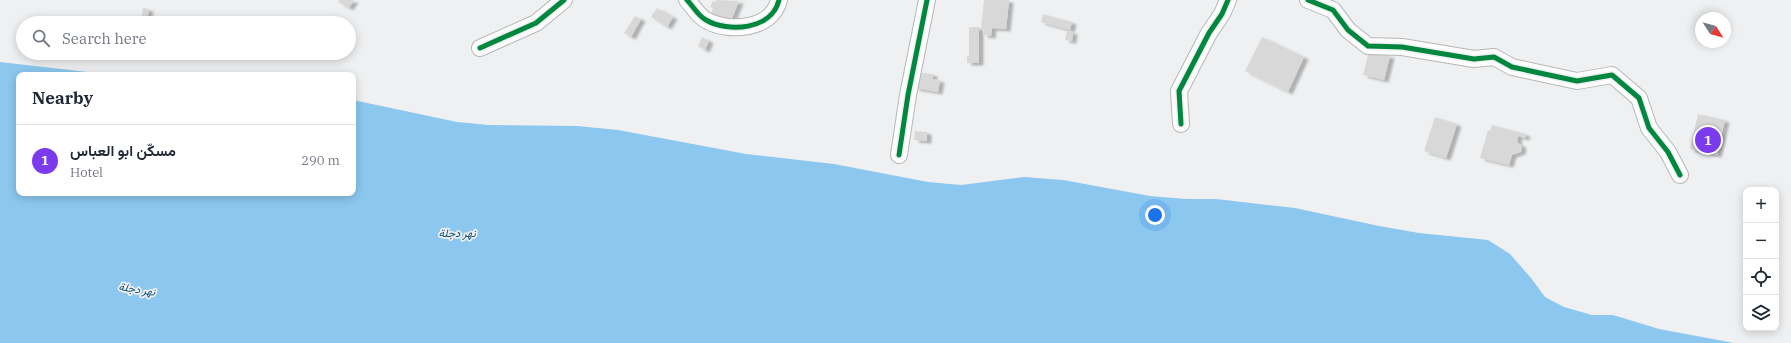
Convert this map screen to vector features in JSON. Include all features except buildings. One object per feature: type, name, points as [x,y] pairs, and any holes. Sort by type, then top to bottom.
[{"type":"street","points":[[480,48],[536,23],[564,0]]},
{"type":"street","points":[[687,0],[704,20],[721,26],[737,28],[759,22],[773,14],[779,0]]},
{"type":"street","points":[[899,155],[908,95],[927,0]]},
{"type":"street","points":[[1181,124],[1179,91],[1209,33],[1222,14],[1228,0]]},
{"type":"street","points":[[1308,0],[1333,10],[1348,30],[1368,46],[1402,47],[1474,59],[1494,57],[1512,67],[1577,81],[1612,75],[1639,98],[1650,128],[1668,152],[1680,175]]},
{"type":"water","name":"نهر دجلة","points":[[0,62],[88,72],[16,72],[16,196],[356,196],[356,101],[457,122],[488,125],[577,126],[618,130],[746,154],[834,164],[928,182],[961,185],[1024,177],[1063,180],[1150,196],[1187,199],[1216,199],[1295,208],[1419,233],[1488,240],[1510,254],[1545,297],[1564,307],[1592,315],[1613,315],[1659,329],[1734,343],[0,343]]},
{"type":"cycle path","points":[[480,48],[536,23],[564,0]]},
{"type":"cycle path","points":[[687,0],[703,18],[715,24],[726,27],[748,26],[759,23],[768,18],[775,10],[779,0]]},
{"type":"cycle path","points":[[899,155],[908,95],[927,0]]},
{"type":"cycle path","points":[[1181,124],[1179,91],[1209,33],[1222,14],[1228,0]]},
{"type":"cycle path","points":[[1308,0],[1333,10],[1348,30],[1368,46],[1402,47],[1474,59],[1494,57],[1512,67],[1577,81],[1612,75],[1639,98],[1649,128],[1668,152],[1680,175]]},
{"type":"place","name":"مسكّن ابو العباس","points":[[1708,140]]}]
